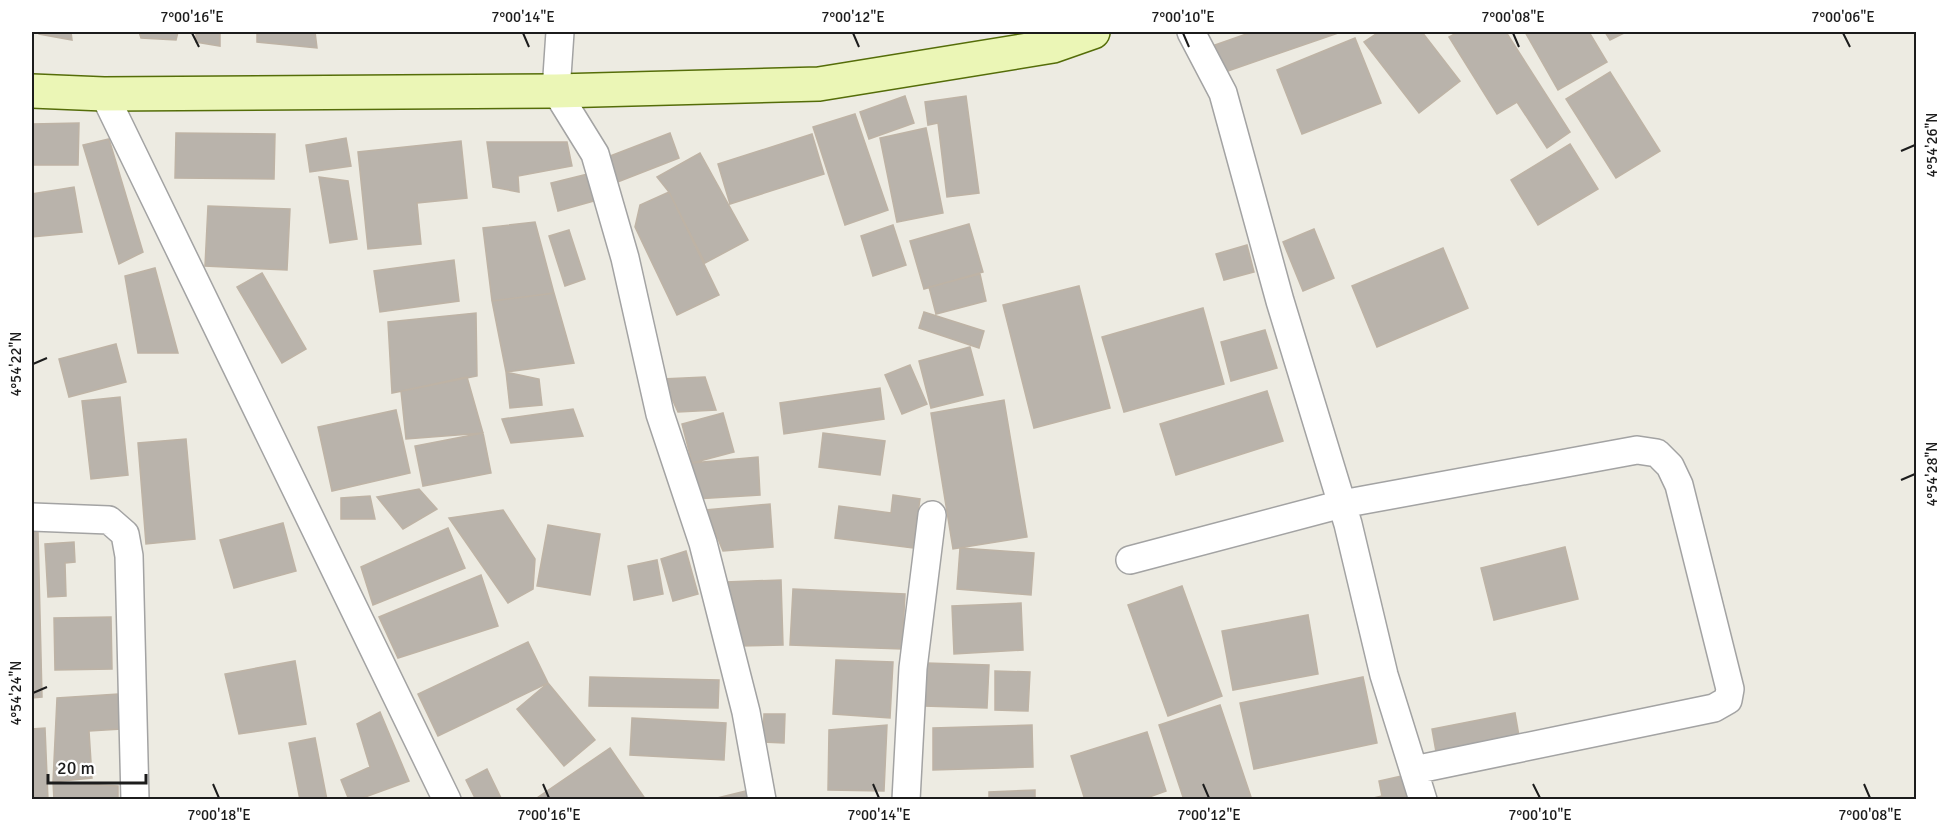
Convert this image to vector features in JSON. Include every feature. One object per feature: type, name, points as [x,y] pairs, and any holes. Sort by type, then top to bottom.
[{"type":"street","points":[[561,32],[556,91],[595,154],[625,258],[660,414],[703,543],[746,712],[762,800]]},
{"type":"street","points":[[32,91],[104,94],[556,91],[819,84],[1053,46],[1093,32]]},
{"type":"street","points":[[1191,32],[1223,93],[1280,301],[1342,504],[1384,675],[1423,800]]},
{"type":"street","points":[[104,94],[447,800]]},
{"type":"street","points":[[1130,560],[1342,504],[1637,450],[1657,453],[1670,466],[1679,485],[1730,689],[1728,700],[1714,708],[1414,770]]},
{"type":"street","points":[[906,800],[913,668],[932,515]]},
{"type":"street","points":[[32,517],[110,520],[125,534],[129,556],[135,800]]},
{"type":"building","points":[[38,32],[71,32],[72,40],[39,34]]},
{"type":"building","points":[[139,32],[178,32],[176,40],[141,38]]},
{"type":"building","points":[[196,32],[220,32],[220,46],[196,42]]},
{"type":"building","points":[[257,32],[315,32],[317,48],[257,42]]},
{"type":"building","points":[[1252,32],[1341,32],[1225,72],[1215,45]]},
{"type":"building","points":[[1379,32],[1422,32],[1460,81],[1419,113],[1364,42]]},
{"type":"building","points":[[1458,32],[1506,32],[1570,132],[1547,148],[1517,102],[1497,114],[1449,37]]},
{"type":"building","points":[[1525,32],[1589,32],[1607,62],[1558,90]]},
{"type":"building","points":[[1605,32],[1626,32],[1610,40]]},
{"type":"building","points":[[1355,38],[1381,103],[1302,134],[1277,70]]},
{"type":"building","points":[[1610,72],[1660,151],[1616,178],[1566,99]]},
{"type":"building","points":[[905,96],[914,123],[869,139],[860,112]]},
{"type":"building","points":[[966,96],[979,193],[947,197],[938,123],[928,125],[925,102]]},
{"type":"building","points":[[855,114],[888,210],[845,225],[813,127]]},
{"type":"building","points":[[79,123],[78,165],[32,165],[32,124]]},
{"type":"building","points":[[926,128],[943,213],[897,222],[880,138]]},
{"type":"building","points":[[176,133],[275,134],[274,179],[175,178]]},
{"type":"building","points":[[670,133],[679,158],[615,183],[605,158]]},
{"type":"building","points":[[812,134],[824,174],[730,204],[718,164]]},
{"type":"building","points":[[346,138],[351,166],[310,172],[306,145]]},
{"type":"building","points":[[109,139],[143,252],[119,264],[83,145]]},
{"type":"building","points":[[461,141],[467,198],[417,203],[421,244],[368,249],[358,152]]},
{"type":"building","points":[[487,142],[567,142],[572,166],[518,176],[519,192],[493,187]]},
{"type":"building","points":[[1570,144],[1598,189],[1538,225],[1511,180]]},
{"type":"building","points":[[700,153],[748,240],[705,263],[669,192],[657,177]]},
{"type":"building","points":[[588,174],[594,201],[558,211],[551,183]]},
{"type":"building","points":[[319,177],[348,181],[357,239],[330,243]]},
{"type":"building","points":[[74,187],[82,232],[32,237],[32,194]]},
{"type":"building","points":[[669,192],[719,295],[677,315],[635,227],[640,205]]},
{"type":"building","points":[[208,206],[290,209],[287,270],[205,266]]},
{"type":"building","points":[[535,222],[554,293],[492,301],[483,228]]},
{"type":"building","points":[[969,224],[983,272],[924,289],[910,241]]},
{"type":"building","points":[[893,225],[906,265],[873,276],[861,236]]},
{"type":"building","points":[[1314,229],[1334,278],[1303,291],[1283,242]]},
{"type":"building","points":[[569,230],[585,279],[565,286],[549,236]]},
{"type":"building","points":[[1247,245],[1254,272],[1224,280],[1216,254]]},
{"type":"building","points":[[1443,248],[1468,308],[1377,347],[1352,286]]},
{"type":"building","points":[[454,260],[459,301],[380,312],[374,271]]},
{"type":"building","points":[[155,268],[178,353],[138,353],[125,276]]},
{"type":"building","points":[[262,273],[306,349],[282,363],[237,287]]},
{"type":"building","points":[[980,274],[986,301],[936,314],[929,287]]},
{"type":"building","points":[[1079,286],[1110,408],[1034,428],[1003,305]]},
{"type":"building","points":[[554,293],[574,363],[506,372],[492,301]]},
{"type":"building","points":[[1203,308],[1224,384],[1124,412],[1102,337]]},
{"type":"building","points":[[924,312],[984,331],[979,348],[919,328]]},
{"type":"building","points":[[476,313],[477,376],[392,393],[388,322]]},
{"type":"building","points":[[1265,330],[1277,368],[1231,381],[1221,342]]},
{"type":"building","points":[[116,344],[126,382],[69,397],[59,359]]},
{"type":"building","points":[[970,347],[983,395],[931,408],[919,361]]},
{"type":"building","points":[[910,365],[927,404],[902,414],[885,375]]},
{"type":"building","points":[[506,372],[539,379],[542,405],[510,408]]},
{"type":"building","points":[[467,377],[483,433],[406,439],[401,391]]},
{"type":"building","points":[[705,377],[716,410],[678,412],[663,379]]},
{"type":"building","points":[[880,388],[884,419],[784,434],[780,403]]},
{"type":"building","points":[[1267,391],[1283,441],[1176,475],[1160,424]]},
{"type":"building","points":[[120,397],[128,475],[91,479],[82,401]]},
{"type":"building","points":[[1004,400],[1027,537],[953,549],[931,413]]},
{"type":"building","points":[[573,409],[583,436],[511,443],[502,419]]},
{"type":"building","points":[[396,410],[410,473],[332,491],[318,427]]},
{"type":"building","points":[[723,413],[734,452],[692,463],[682,424]]},
{"type":"building","points":[[483,433],[491,473],[423,486],[415,446]]},
{"type":"building","points":[[823,433],[885,441],[880,475],[819,467]]},
{"type":"building","points":[[186,439],[195,539],[146,544],[138,443]]},
{"type":"building","points":[[758,457],[760,495],[695,499],[692,463]]},
{"type":"building","points":[[419,489],[437,509],[403,529],[377,497]]},
{"type":"building","points":[[893,495],[920,499],[913,548],[835,538],[839,506],[891,513]]},
{"type":"building","points":[[370,496],[375,519],[341,519],[341,498]]},
{"type":"building","points":[[770,504],[773,547],[723,551],[706,510]]},
{"type":"building","points":[[503,510],[535,559],[533,589],[508,603],[449,518]]},
{"type":"building","points":[[283,523],[296,571],[234,588],[220,540]]},
{"type":"building","points":[[548,525],[600,534],[590,595],[537,586]]},
{"type":"building","points":[[448,528],[465,568],[373,605],[361,567]]},
{"type":"building","points":[[32,532],[38,532],[42,697],[32,698]]},
{"type":"building","points":[[74,542],[75,562],[65,563],[66,596],[48,597],[45,544]]},
{"type":"building","points":[[1565,547],[1578,599],[1494,620],[1481,568]]},
{"type":"building","points":[[960,548],[1034,553],[1031,595],[957,589]]},
{"type":"building","points":[[686,551],[698,594],[673,601],[661,559]]},
{"type":"building","points":[[657,560],[663,594],[634,600],[628,566]]},
{"type":"building","points":[[481,575],[498,626],[398,658],[379,617]]},
{"type":"building","points":[[781,580],[783,645],[739,646],[726,582]]},
{"type":"building","points":[[1182,586],[1222,696],[1168,716],[1128,605]]},
{"type":"building","points":[[793,589],[905,594],[902,649],[790,645]]},
{"type":"building","points":[[1021,603],[1023,650],[954,654],[952,606]]},
{"type":"building","points":[[1308,615],[1318,674],[1233,690],[1222,631]]},
{"type":"building","points":[[111,617],[112,669],[55,670],[54,618]]},
{"type":"building","points":[[528,642],[548,683],[438,736],[418,694]]},
{"type":"building","points":[[836,660],[893,662],[890,718],[833,714]]},
{"type":"building","points":[[295,661],[306,724],[239,734],[225,674]]},
{"type":"building","points":[[926,663],[989,665],[987,708],[924,706]]},
{"type":"building","points":[[995,671],[1030,672],[1028,711],[995,710]]},
{"type":"building","points":[[590,677],[719,680],[718,708],[589,706]]},
{"type":"building","points":[[1363,677],[1377,743],[1254,769],[1240,703]]},
{"type":"building","points":[[548,683],[595,740],[564,766],[517,709]]},
{"type":"building","points":[[118,694],[121,729],[89,731],[92,778],[53,782],[57,698]]},
{"type":"building","points":[[1220,705],[1252,800],[1184,800],[1159,725]]},
{"type":"building","points":[[380,712],[409,781],[357,800],[349,800],[341,780],[370,767],[357,724]]},
{"type":"building","points":[[1515,713],[1521,748],[1438,763],[1432,729]]},
{"type":"building","points":[[764,714],[785,714],[784,743],[763,742]]},
{"type":"building","points":[[632,718],[726,723],[724,760],[630,755]]},
{"type":"building","points":[[887,725],[884,791],[828,790],[829,730]]},
{"type":"building","points":[[1032,725],[1033,767],[933,770],[933,728]]},
{"type":"building","points":[[45,728],[48,800],[32,800],[32,729]]},
{"type":"building","points":[[1147,732],[1166,791],[1141,800],[1085,800],[1071,756]]},
{"type":"building","points":[[315,738],[327,800],[300,800],[289,743]]},
{"type":"building","points":[[610,748],[646,800],[534,800]]},
{"type":"building","points":[[487,769],[502,800],[476,800],[466,780]]},
{"type":"building","points":[[1402,776],[1407,800],[1365,800],[1382,796],[1379,781]]},
{"type":"building","points":[[53,782],[118,786],[118,800],[54,800]]},
{"type":"building","points":[[1035,790],[1035,800],[989,800],[989,792]]},
{"type":"building","points":[[746,791],[748,800],[709,800]]}]
